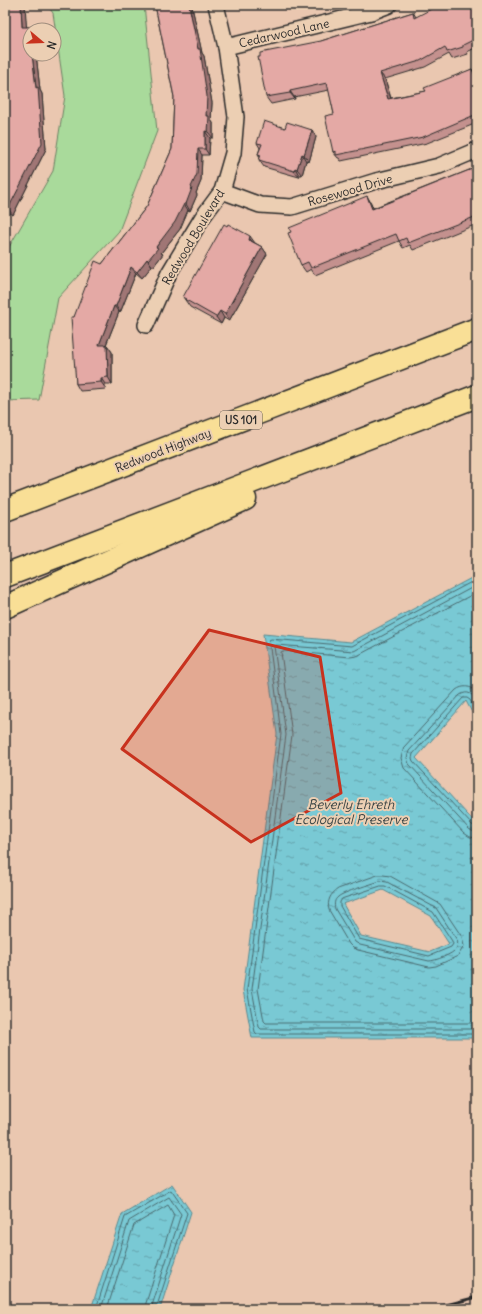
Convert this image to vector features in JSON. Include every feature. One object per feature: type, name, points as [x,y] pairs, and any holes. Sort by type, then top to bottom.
[{"type":"highway","name":"Redwood Highway","points":[[5,510],[477,329]]},
{"type":"highway","points":[[5,576],[468,399]]},
{"type":"highway","points":[[5,607],[468,399]]},
{"type":"street","name":"Redwood Boulevard","points":[[146,325],[169,273],[202,218],[222,191],[233,153],[236,117],[226,48],[216,5]]},
{"type":"street","name":"Cedarwood Lane","points":[[226,48],[371,12],[389,5]]},
{"type":"street","name":"Rosewood Drive","points":[[222,191],[260,205],[292,207],[376,181],[439,166],[477,150]]},
{"type":"highlighted area","points":[[209,630],[320,657],[341,793],[251,842],[122,749]]},
{"type":"green space","points":[[47,5],[144,5],[157,131],[119,231],[58,298],[39,400],[5,401],[5,254],[53,171],[65,96],[60,62],[62,62],[62,22],[54,22],[53,13]]},
{"type":"water","name":"Beverly Ehreth Ecological Preserve","points":[[477,575],[477,722],[466,701],[416,758],[477,825],[477,1038],[252,1038],[243,990],[277,734],[263,634],[351,642]],"holes":[[[383,890],[431,916],[449,944],[430,952],[361,936],[343,904]]]},
{"type":"water","points":[[172,1184],[191,1212],[160,1309],[91,1309],[122,1214]]},
{"type":"building","points":[[5,5],[21,5],[22,62],[33,62],[36,88],[38,87],[42,143],[8,209],[5,207]]},
{"type":"building","points":[[155,5],[189,5],[198,49],[200,49],[207,96],[206,116],[209,116],[208,132],[205,131],[205,149],[198,149],[197,174],[186,204],[184,204],[175,222],[156,247],[158,248],[148,260],[147,259],[137,272],[131,267],[116,306],[114,306],[99,345],[107,345],[108,377],[101,378],[101,382],[76,384],[71,317],[74,317],[95,261],[102,264],[147,206],[172,149],[174,97]]},
{"type":"building","points":[[439,5],[477,5],[477,38],[463,45],[463,47],[447,52],[445,47],[420,61],[380,73],[388,99],[426,91],[424,88],[472,69],[477,81],[477,114],[423,137],[336,155],[336,151],[333,152],[325,116],[334,114],[327,83],[290,91],[290,93],[266,97],[258,57],[260,57],[260,53],[321,41],[413,12],[414,18]]},
{"type":"building","points":[[264,121],[285,128],[287,122],[312,130],[304,155],[302,154],[297,169],[295,168],[294,171],[259,160],[261,155],[258,154],[262,144],[257,143]]},
{"type":"building","points":[[477,167],[477,216],[408,243],[406,238],[399,241],[396,234],[311,268],[308,262],[301,265],[288,233],[291,232],[289,228],[367,196],[372,209]]},
{"type":"building","points":[[224,224],[227,226],[228,224],[250,236],[249,240],[262,247],[225,314],[220,311],[216,317],[183,297]]},
{"type":"railway","points":[[431,1309],[477,1297]]}]
